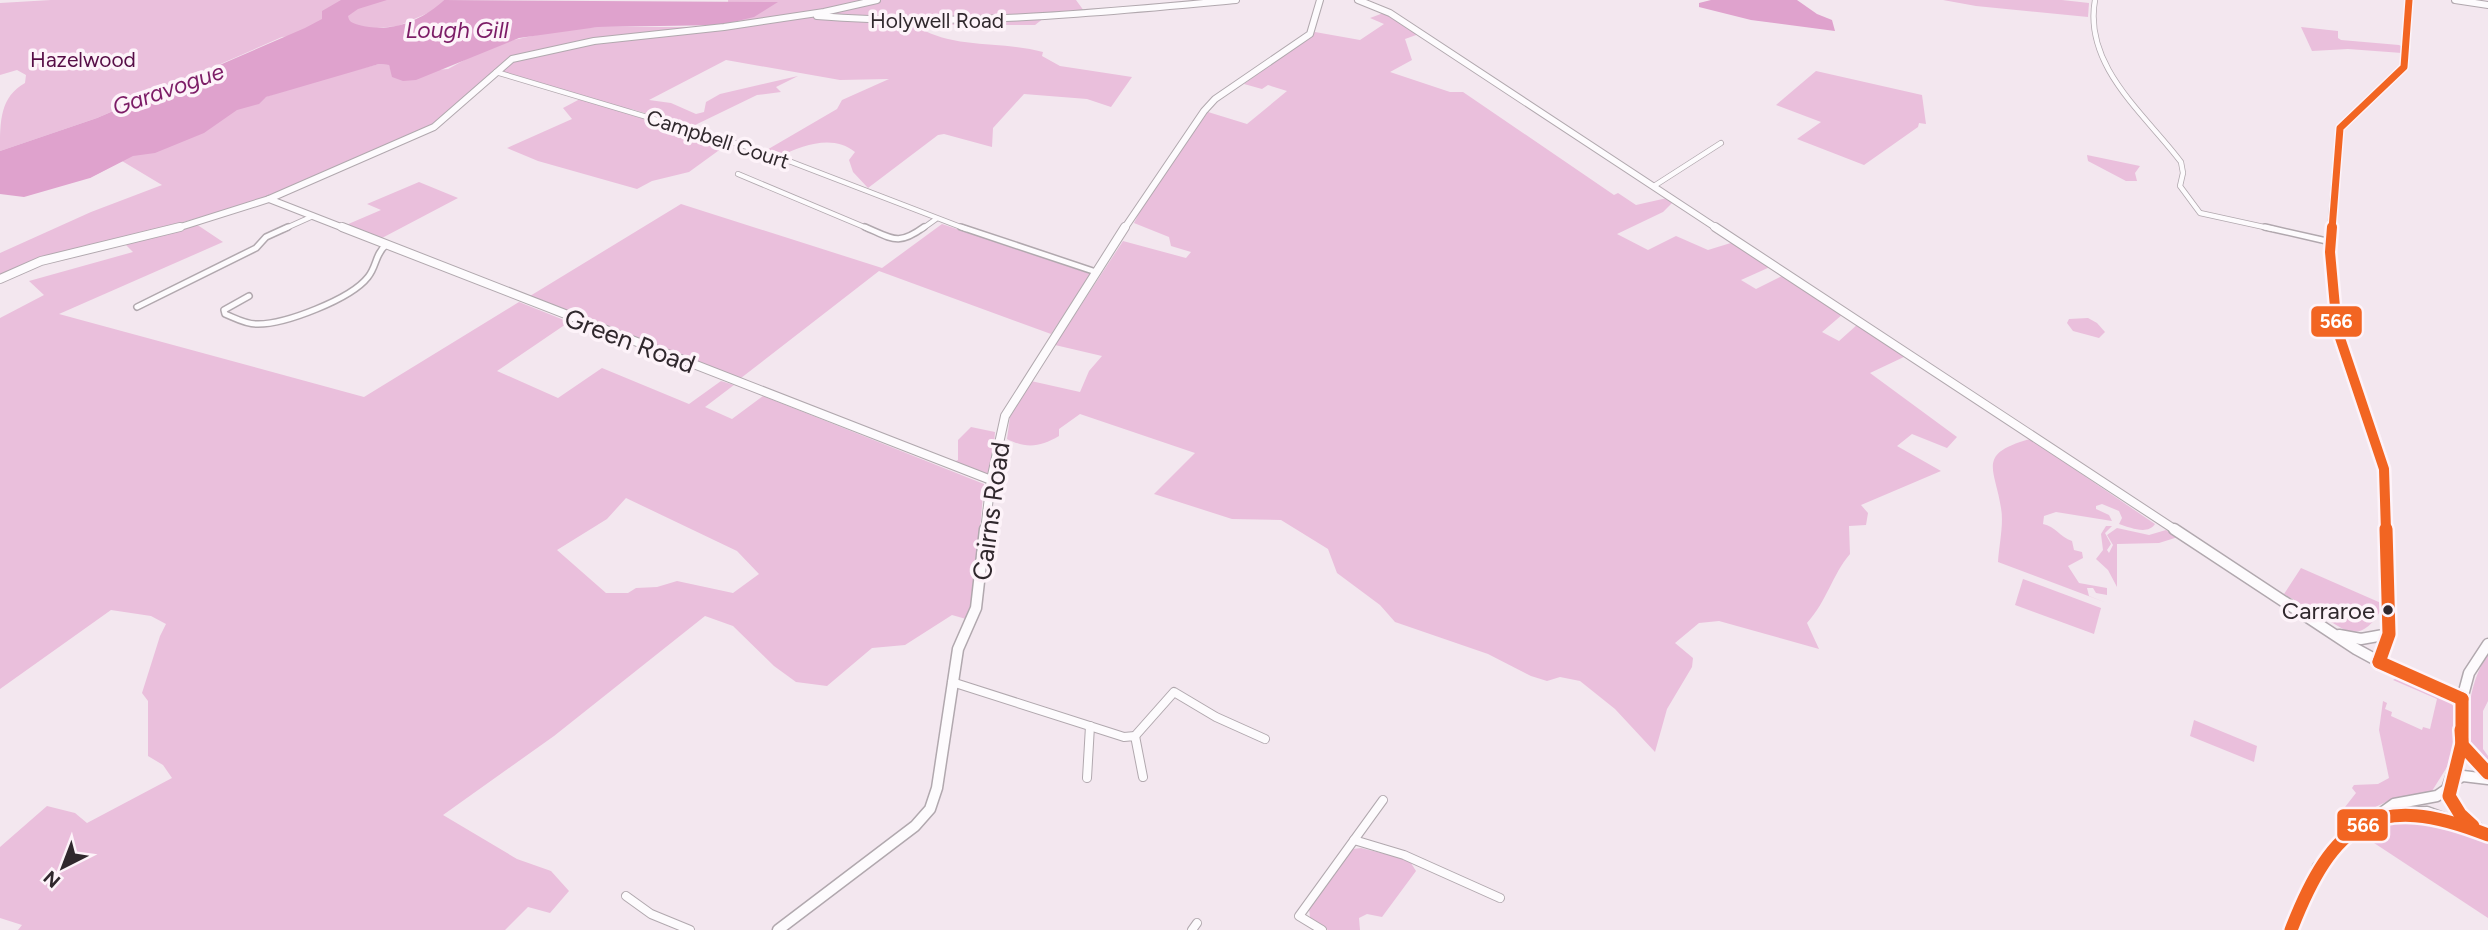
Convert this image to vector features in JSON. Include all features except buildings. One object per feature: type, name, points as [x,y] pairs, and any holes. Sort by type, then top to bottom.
[{"type":"street","points":[[0,279],[41,261],[168,231],[269,199],[434,127],[504,64],[523,56],[594,41],[684,33],[805,15],[877,0]]},
{"type":"street","name":"Holywell Road","points":[[805,15],[885,23],[951,23],[1015,20],[1236,0]]},
{"type":"street","name":"Cairns Road","points":[[782,929],[915,825],[930,809],[937,788],[951,681],[958,649],[976,608],[991,480],[1005,416],[1096,272],[1204,111],[1215,99],[1310,34],[1321,0]]},
{"type":"street","points":[[1358,0],[1390,13],[2335,635],[2379,662],[2462,699]]},
{"type":"street","points":[[2095,0],[2090,13],[2096,50],[2181,162],[2183,173],[2180,186],[2200,213],[2331,242]]},
{"type":"street","points":[[2379,662],[2389,634],[2384,470],[2337,329],[2330,272],[2331,242],[2340,128],[2348,117],[2404,67],[2409,0]]},
{"type":"street","points":[[2455,0],[2488,5]]},
{"type":"street","name":"Campbell Court","points":[[496,72],[777,156],[936,219],[1096,272]]},
{"type":"street","points":[[1654,186],[1721,143]]},
{"type":"street","name":"Campbell Court","points":[[738,173],[895,240],[906,240],[936,219]]},
{"type":"street","name":"Green Road","points":[[269,199],[991,480]]},
{"type":"street","points":[[137,307],[256,248],[266,237],[313,216]]},
{"type":"street","points":[[249,296],[224,310],[225,314],[253,324],[261,324],[334,302],[350,293],[376,266],[378,252],[386,245]]},
{"type":"street","points":[[2335,635],[2361,639],[2389,634]]},
{"type":"street","points":[[2485,834],[2453,807],[2448,786],[2462,745],[2462,699],[2469,673],[2488,644]]},
{"type":"street","points":[[951,681],[1124,737],[1135,736],[1174,692],[1216,717],[1265,739]]},
{"type":"street","points":[[1087,778],[1090,726]]},
{"type":"street","points":[[1135,736],[1143,777]]},
{"type":"street","points":[[2462,745],[2488,773]]},
{"type":"street","points":[[2291,930],[2318,867],[2351,832],[2394,804],[2437,796],[2463,776],[2488,779]]},
{"type":"street","points":[[1322,930],[1299,916],[1383,800]]},
{"type":"street","points":[[2382,814],[2401,811],[2427,813],[2485,834]]},
{"type":"street","points":[[1354,840],[1416,860],[1500,898]]},
{"type":"street","points":[[626,896],[650,914],[690,930]]},
{"type":"green space","name":"Hazelwood","points":[[51,0],[444,0],[435,10],[398,26],[282,37],[97,118],[0,151],[3,111],[11,95],[25,83],[26,75],[17,70],[0,75],[0,3]]},
{"type":"green space","points":[[728,0],[1076,0],[1084,11],[1048,15],[1035,25],[922,25],[920,28],[948,39],[1043,52],[1042,56],[1060,66],[1132,77],[1111,107],[1087,99],[1024,94],[993,128],[992,147],[944,134],[938,135],[868,188],[853,172],[849,160],[855,152],[838,143],[808,145],[781,156],[765,151],[837,109],[842,100],[889,79],[840,80],[726,60],[649,100],[671,103],[696,114],[704,112],[706,102],[720,94],[798,76],[776,87],[781,92],[757,95],[691,127],[631,109],[626,112],[729,143],[689,172],[652,181],[637,189],[538,161],[507,148],[572,119],[563,108],[580,99],[592,103],[595,99],[504,73],[487,78],[429,127],[266,198],[0,275],[0,253],[91,212],[162,185],[122,161],[90,178],[82,161],[306,83],[379,64],[389,65],[392,74],[448,69],[479,52],[509,41],[560,30],[598,27],[707,27],[729,23]]},
{"type":"green space","points":[[1943,0],[2062,0],[2089,3],[2088,17],[1976,6]]},
{"type":"green space","points":[[1386,12],[1419,34],[1405,39],[1412,60],[1390,72],[1450,92],[1463,92],[1614,195],[1618,193],[1636,205],[1667,198],[1673,202],[1663,212],[1617,234],[1648,250],[1676,236],[1708,250],[1734,242],[1770,267],[1741,280],[1756,289],[1784,275],[1843,314],[1822,332],[1839,341],[1858,324],[1906,356],[1870,373],[1957,437],[1947,448],[1912,434],[1897,446],[1941,471],[1861,505],[1868,513],[1866,525],[1849,526],[1850,554],[1807,623],[1819,649],[1719,621],[1699,623],[1675,643],[1693,658],[1692,667],[1667,709],[1655,752],[1615,709],[1580,681],[1560,677],[1547,681],[1531,676],[1488,654],[1395,622],[1380,605],[1337,573],[1328,549],[1281,520],[1232,519],[1154,494],[1195,453],[1080,414],[1059,429],[1059,436],[1046,443],[1027,445],[1007,439],[1010,417],[1031,381],[1080,392],[1089,371],[1102,356],[1055,345],[1123,241],[1186,258],[1191,252],[1171,246],[1169,237],[1134,223],[1147,197],[1208,112],[1247,124],[1287,91],[1268,85],[1262,89],[1244,84],[1315,32],[1360,40],[1384,24],[1370,18]]},
{"type":"green space","points":[[2301,27],[2338,31],[2338,38],[2341,40],[2399,45],[2403,47],[2402,53],[2348,49],[2312,51]]},
{"type":"green space","points":[[1816,71],[1922,95],[1926,124],[1919,123],[1918,127],[1864,165],[1797,139],[1821,122],[1776,105]]},
{"type":"green space","points":[[2087,155],[2140,166],[2135,173],[2137,181],[2126,181],[2088,161]]},
{"type":"green space","points":[[419,182],[458,198],[382,238],[346,225],[381,210],[367,204]]},
{"type":"green space","points":[[681,204],[882,268],[942,224],[1091,274],[1051,334],[879,271],[741,378],[530,296]]},
{"type":"green space","points":[[196,224],[223,242],[59,314],[364,397],[519,302],[569,322],[497,371],[558,398],[602,368],[689,404],[721,381],[734,385],[705,407],[732,419],[763,396],[984,484],[973,608],[966,619],[952,615],[905,645],[872,648],[827,686],[796,682],[774,666],[733,626],[705,616],[554,736],[443,815],[517,859],[551,871],[569,891],[550,913],[528,907],[505,930],[18,930],[22,925],[0,918],[0,847],[47,806],[75,813],[87,823],[172,778],[163,765],[148,756],[148,701],[142,693],[166,624],[151,616],[111,610],[0,689],[0,318],[44,295],[29,281],[133,252],[125,244]],"holes":[[[626,498],[737,551],[759,574],[733,593],[677,581],[657,587],[636,588],[628,593],[606,593],[557,550],[607,519]]]},
{"type":"green space","points":[[2088,318],[2105,332],[2099,338],[2073,331],[2067,323],[2069,319]]},
{"type":"green space","points":[[971,427],[995,432],[991,480],[951,463],[958,460],[958,440]]},
{"type":"green space","points":[[2030,439],[2155,524],[2144,530],[2119,524],[2122,518],[2119,511],[2102,504],[2096,506],[2096,509],[2109,515],[2112,521],[2056,512],[2044,516],[2043,524],[2072,541],[2074,550],[2082,552],[2083,558],[2068,566],[2079,583],[2107,588],[2107,595],[2087,588],[2089,596],[2107,603],[1998,562],[2002,514],[1993,464],[2002,450]]},
{"type":"green space","points":[[2106,526],[2112,526],[2105,533],[2111,544],[2107,550],[2109,553],[2113,545],[2107,535],[2117,528],[2149,535],[2166,530],[2178,537],[2159,543],[2117,544],[2117,587],[2108,570],[2096,559],[2103,550],[2101,534]]},
{"type":"green space","points":[[2301,568],[2384,605],[2374,621],[2365,628],[2348,632],[2284,594]]},
{"type":"green space","points":[[2023,579],[2101,608],[2094,634],[2015,605]]},
{"type":"green space","points":[[2488,655],[2488,701],[2483,711],[2483,749],[2488,756],[2488,769],[2473,752],[2468,716],[2473,688]]},
{"type":"green space","points":[[2400,676],[2436,692],[2454,707],[2457,751],[2432,791],[2388,801],[2344,822],[2338,816],[2356,793],[2352,788],[2354,785],[2378,784],[2389,778],[2379,730],[2383,701],[2387,703],[2385,709],[2392,712],[2391,716],[2422,730],[2423,727],[2430,729],[2437,699],[2393,680]]},
{"type":"green space","points":[[2194,720],[2257,746],[2254,762],[2190,736]]},
{"type":"green space","points":[[2411,815],[2429,818],[2488,843],[2488,918],[2368,839],[2364,833],[2388,820]]},
{"type":"green space","points":[[1361,848],[1409,860],[1416,871],[1382,917],[1367,914],[1359,918],[1360,930],[1328,930],[1310,918],[1309,908],[1353,849]]},
{"type":"water","points":[[341,0],[387,0],[358,9],[348,16],[354,24],[383,28],[416,19],[444,0],[778,2],[754,17],[721,25],[598,27],[519,38],[416,80],[403,81],[392,77],[389,65],[379,64],[266,97],[259,104],[237,110],[204,133],[155,153],[133,156],[90,178],[24,197],[0,194],[0,151],[97,118],[305,28],[322,19],[322,11]]},
{"type":"water","points":[[1711,0],[1797,0],[1817,14],[1832,20],[1835,31],[1751,20],[1699,7],[1699,3]]},
{"type":"transit line","name":"566","points":[[2379,662],[2389,634],[2384,469],[2337,329],[2330,252],[2340,128],[2404,67],[2409,0]]},
{"type":"transit line","name":"566","points":[[2379,662],[2462,699]]},
{"type":"transit line","name":"566","points":[[2462,699],[2462,743],[2449,796],[2460,814],[2473,826]]},
{"type":"transit line","name":"566","points":[[2461,730],[2462,745],[2488,773]]},
{"type":"transit line","name":"566","points":[[2291,930],[2302,899],[2317,870],[2334,847],[2352,831],[2372,820],[2394,815],[2416,815],[2439,818],[2488,835]]},
{"type":"place","name":"Carraroe","points":[[2388,610]]},
{"type":"water label","name":"Lough Gill","points":[[457,30]]},
{"type":"water label","name":"Garavogue","points":[[168,89]]}]
